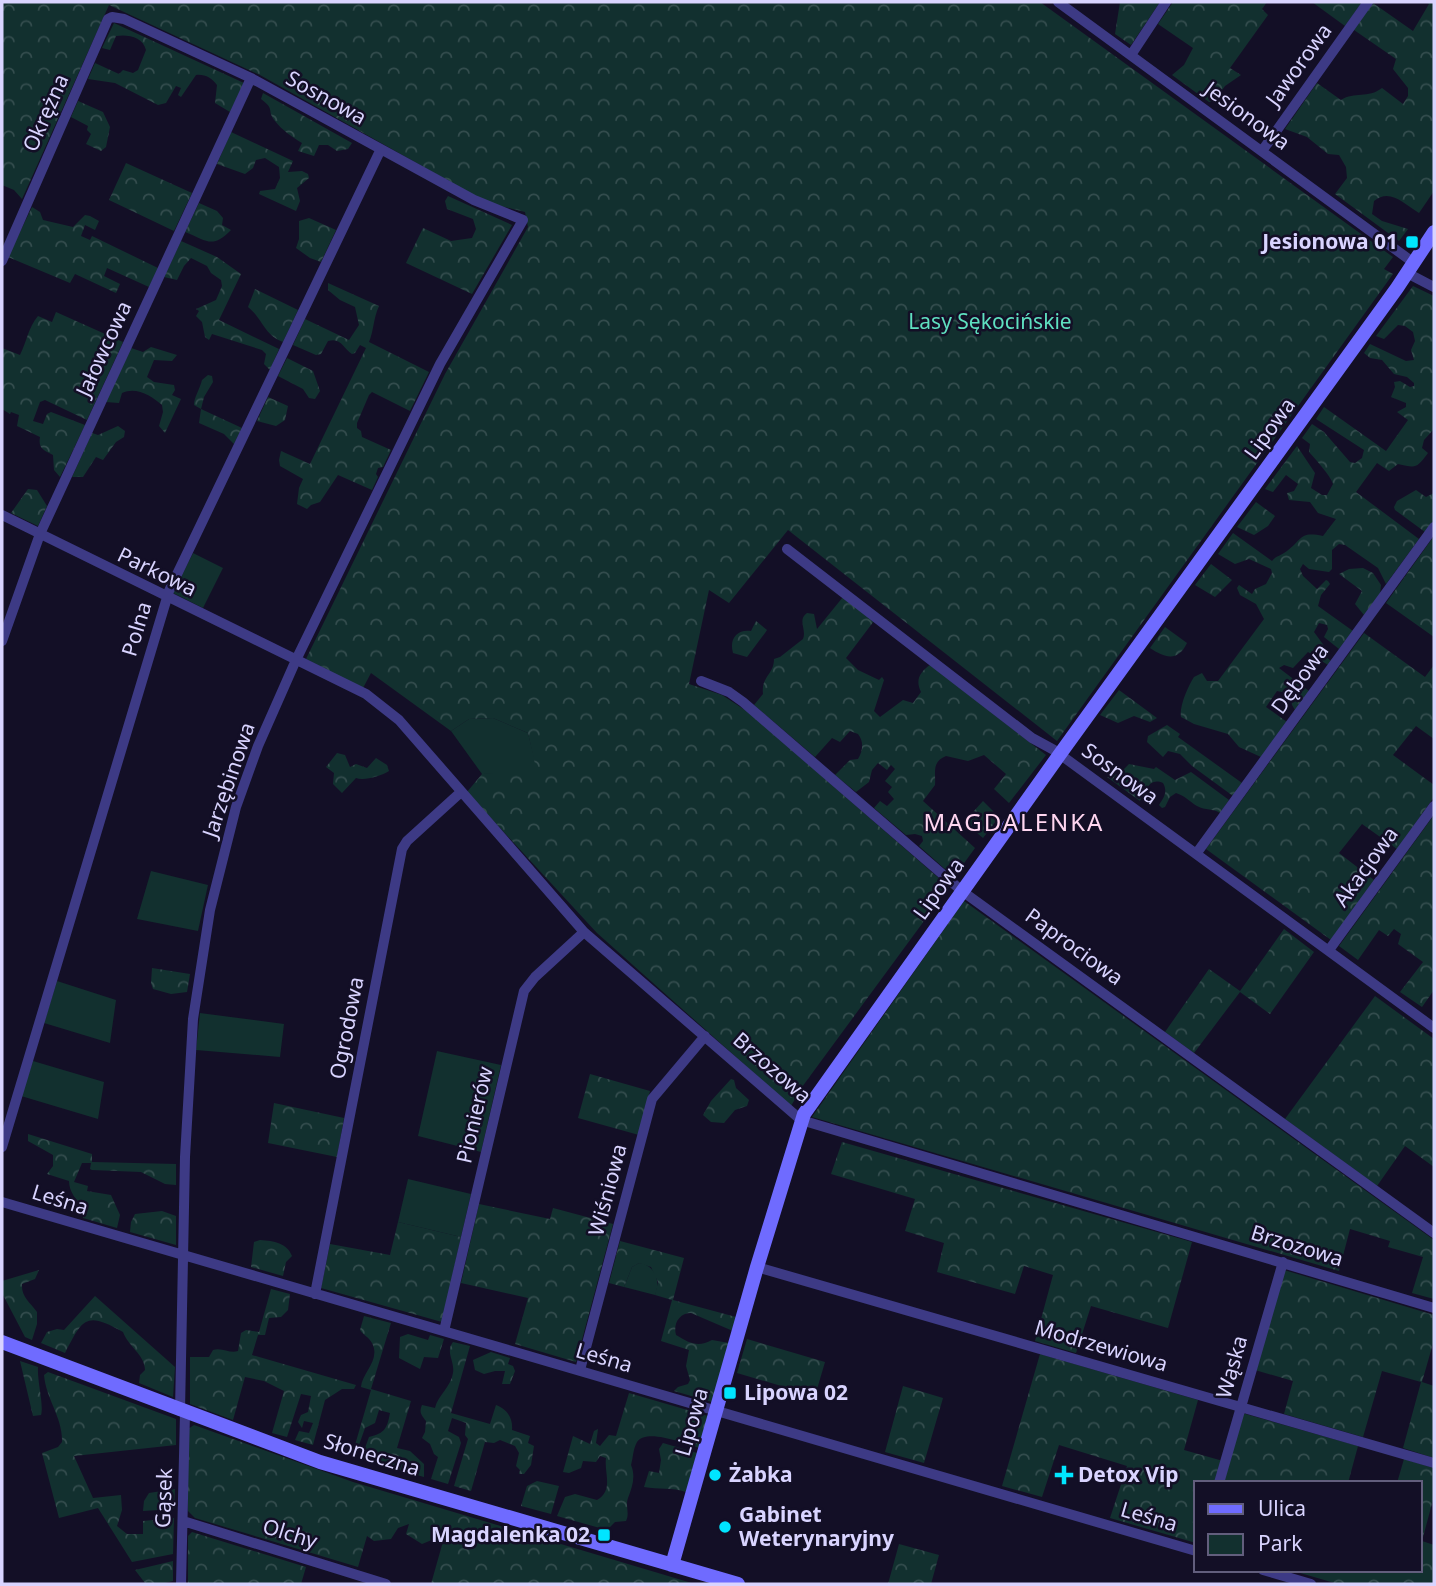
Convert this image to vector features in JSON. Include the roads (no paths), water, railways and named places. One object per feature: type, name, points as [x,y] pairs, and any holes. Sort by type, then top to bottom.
[{"type":"street","name":"Jesionowa","points":[[1058,2],[1262,151],[1434,287]]},
{"type":"street","points":[[1131,55],[1166,2]]},
{"type":"street","name":"Jaworowa","points":[[1262,151],[1368,2]]},
{"type":"street","name":"Sosnowa","points":[[108,19],[124,19],[251,78],[380,151],[474,200],[523,220]]},
{"type":"street","name":"Okrężna","points":[[2,261],[108,19]]},
{"type":"street","name":"Jałowcowa","points":[[2,640],[40,534],[251,78]]},
{"type":"street","name":"Polna","points":[[2,1147],[166,598],[380,151]]},
{"type":"street","name":"Jarzębinowa","points":[[183,1412],[182,1255],[189,1061],[210,910],[236,807],[253,758],[296,660],[440,363],[523,220]]},
{"type":"street","name":"Lipowa","points":[[672,1565],[757,1267],[807,1108],[1434,232]]},
{"type":"street","name":"Parkowa","points":[[2,515],[296,660]]},
{"type":"street","name":"Dębowa","points":[[1196,854],[1434,527]]},
{"type":"street","name":"Sosnowa","points":[[787,549],[1032,738],[1060,754],[1434,1028]]},
{"type":"street","name":"Brzozowa","points":[[296,660],[366,694],[399,720],[584,932],[802,1120],[1434,1308]]},
{"type":"street","name":"Paprociowa","points":[[701,681],[729,692],[743,702],[962,891],[1434,1233]]},
{"type":"street","name":"Ogrodowa","points":[[315,1294],[402,849],[407,841],[461,792]]},
{"type":"street","name":"Akacjowa","points":[[1329,950],[1434,806]]},
{"type":"street","name":"Pionierów","points":[[444,1331],[525,988],[584,932]]},
{"type":"street","name":"Wiśniowa","points":[[580,1370],[653,1099],[705,1036]]},
{"type":"street","name":"Leśna","points":[[2,1202],[1194,1550]]},
{"type":"street","name":"Wąska","points":[[1220,1481],[1283,1262]]},
{"type":"street","name":"Modrzewiowa","points":[[757,1267],[1434,1463]]},
{"type":"street","name":"Słoneczna","points":[[2,1342],[320,1462],[738,1584]]},
{"type":"street","name":"Gąsek","points":[[181,1584],[183,1412]]},
{"type":"street","name":"Olchy","points":[[183,1521],[387,1584]]},
{"type":"street","points":[[1270,1572],[1311,1584]]},
{"type":"place","name":"Jesionowa 01","points":[[1412,242]]},
{"type":"place","name":"Lipowa 02","points":[[730,1393]]},
{"type":"place","name":"Żabka","points":[[715,1475]]},
{"type":"place","name":"Detox Vip","points":[[1064,1475]]},
{"type":"place","name":"Gabinet Weterynaryjny","points":[[725,1527]]},
{"type":"place","name":"Magdalenka 02","points":[[604,1535]]},
{"type":"district","name":"MAGDALENKA","points":[[1014,823]]},
{"type":"park label","name":"Lasy Sękocińskie","points":[[990,322]]}]
